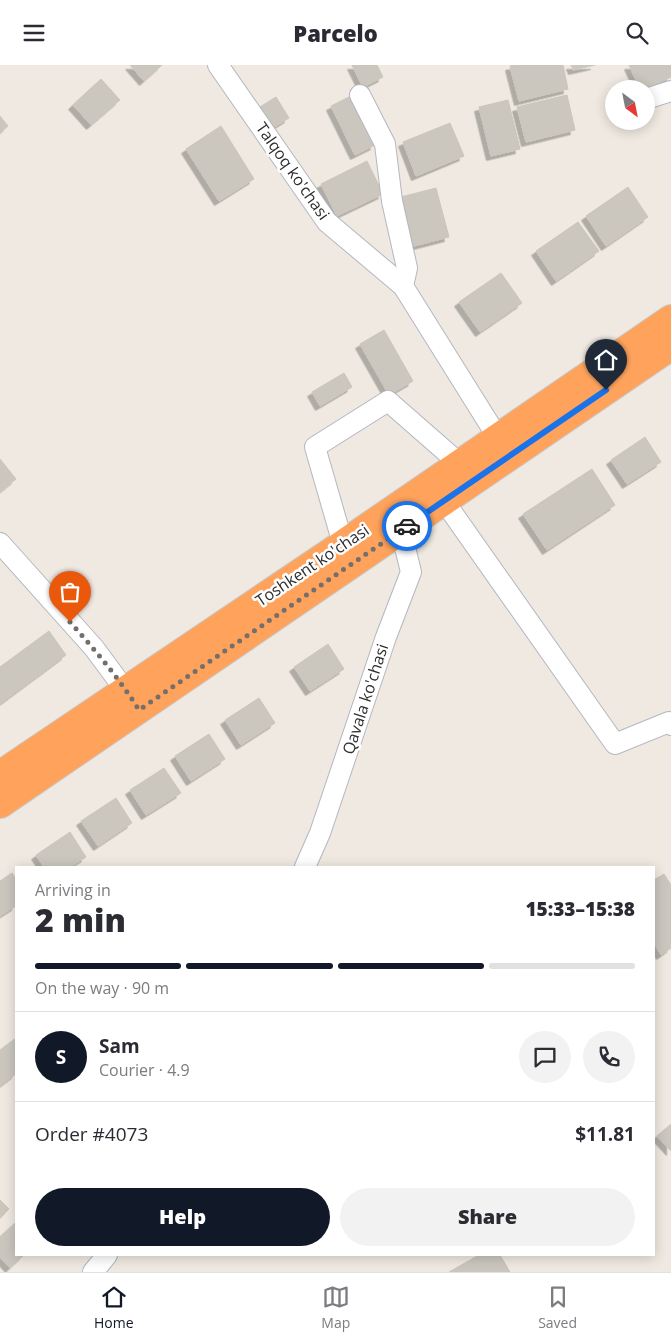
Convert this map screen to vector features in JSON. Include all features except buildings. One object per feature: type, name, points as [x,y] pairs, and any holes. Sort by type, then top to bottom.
[{"type":"highway","name":"Toshkent ko'chasi","points":[[0,804],[133,701],[343,544],[671,319]]},
{"type":"highway","name":"Toshkent ko'chasi","points":[[0,775],[133,701],[401,531],[671,346]]},
{"type":"street","name":"Talqoq ko'chasi","points":[[218,65],[328,222],[403,286],[498,438]]},
{"type":"street","points":[[655,96],[671,91]]},
{"type":"street","points":[[360,95],[385,144],[392,201],[407,268],[403,286]]},
{"type":"street","points":[[343,544],[315,447],[388,401],[460,464]]},
{"type":"street","points":[[444,501],[615,744],[669,722],[671,725]]},
{"type":"street","name":"Qavala ko'chasi","points":[[306,866],[320,833],[386,637],[411,572],[401,531]]},
{"type":"street","points":[[0,543],[94,648],[133,701]]},
{"type":"street","points":[[93,1272],[106,1256]]},
{"type":"way so far","points":[[70,622],[94,648],[139,710],[407,526]]},
{"type":"route","points":[[407,526],[606,390]]}]
